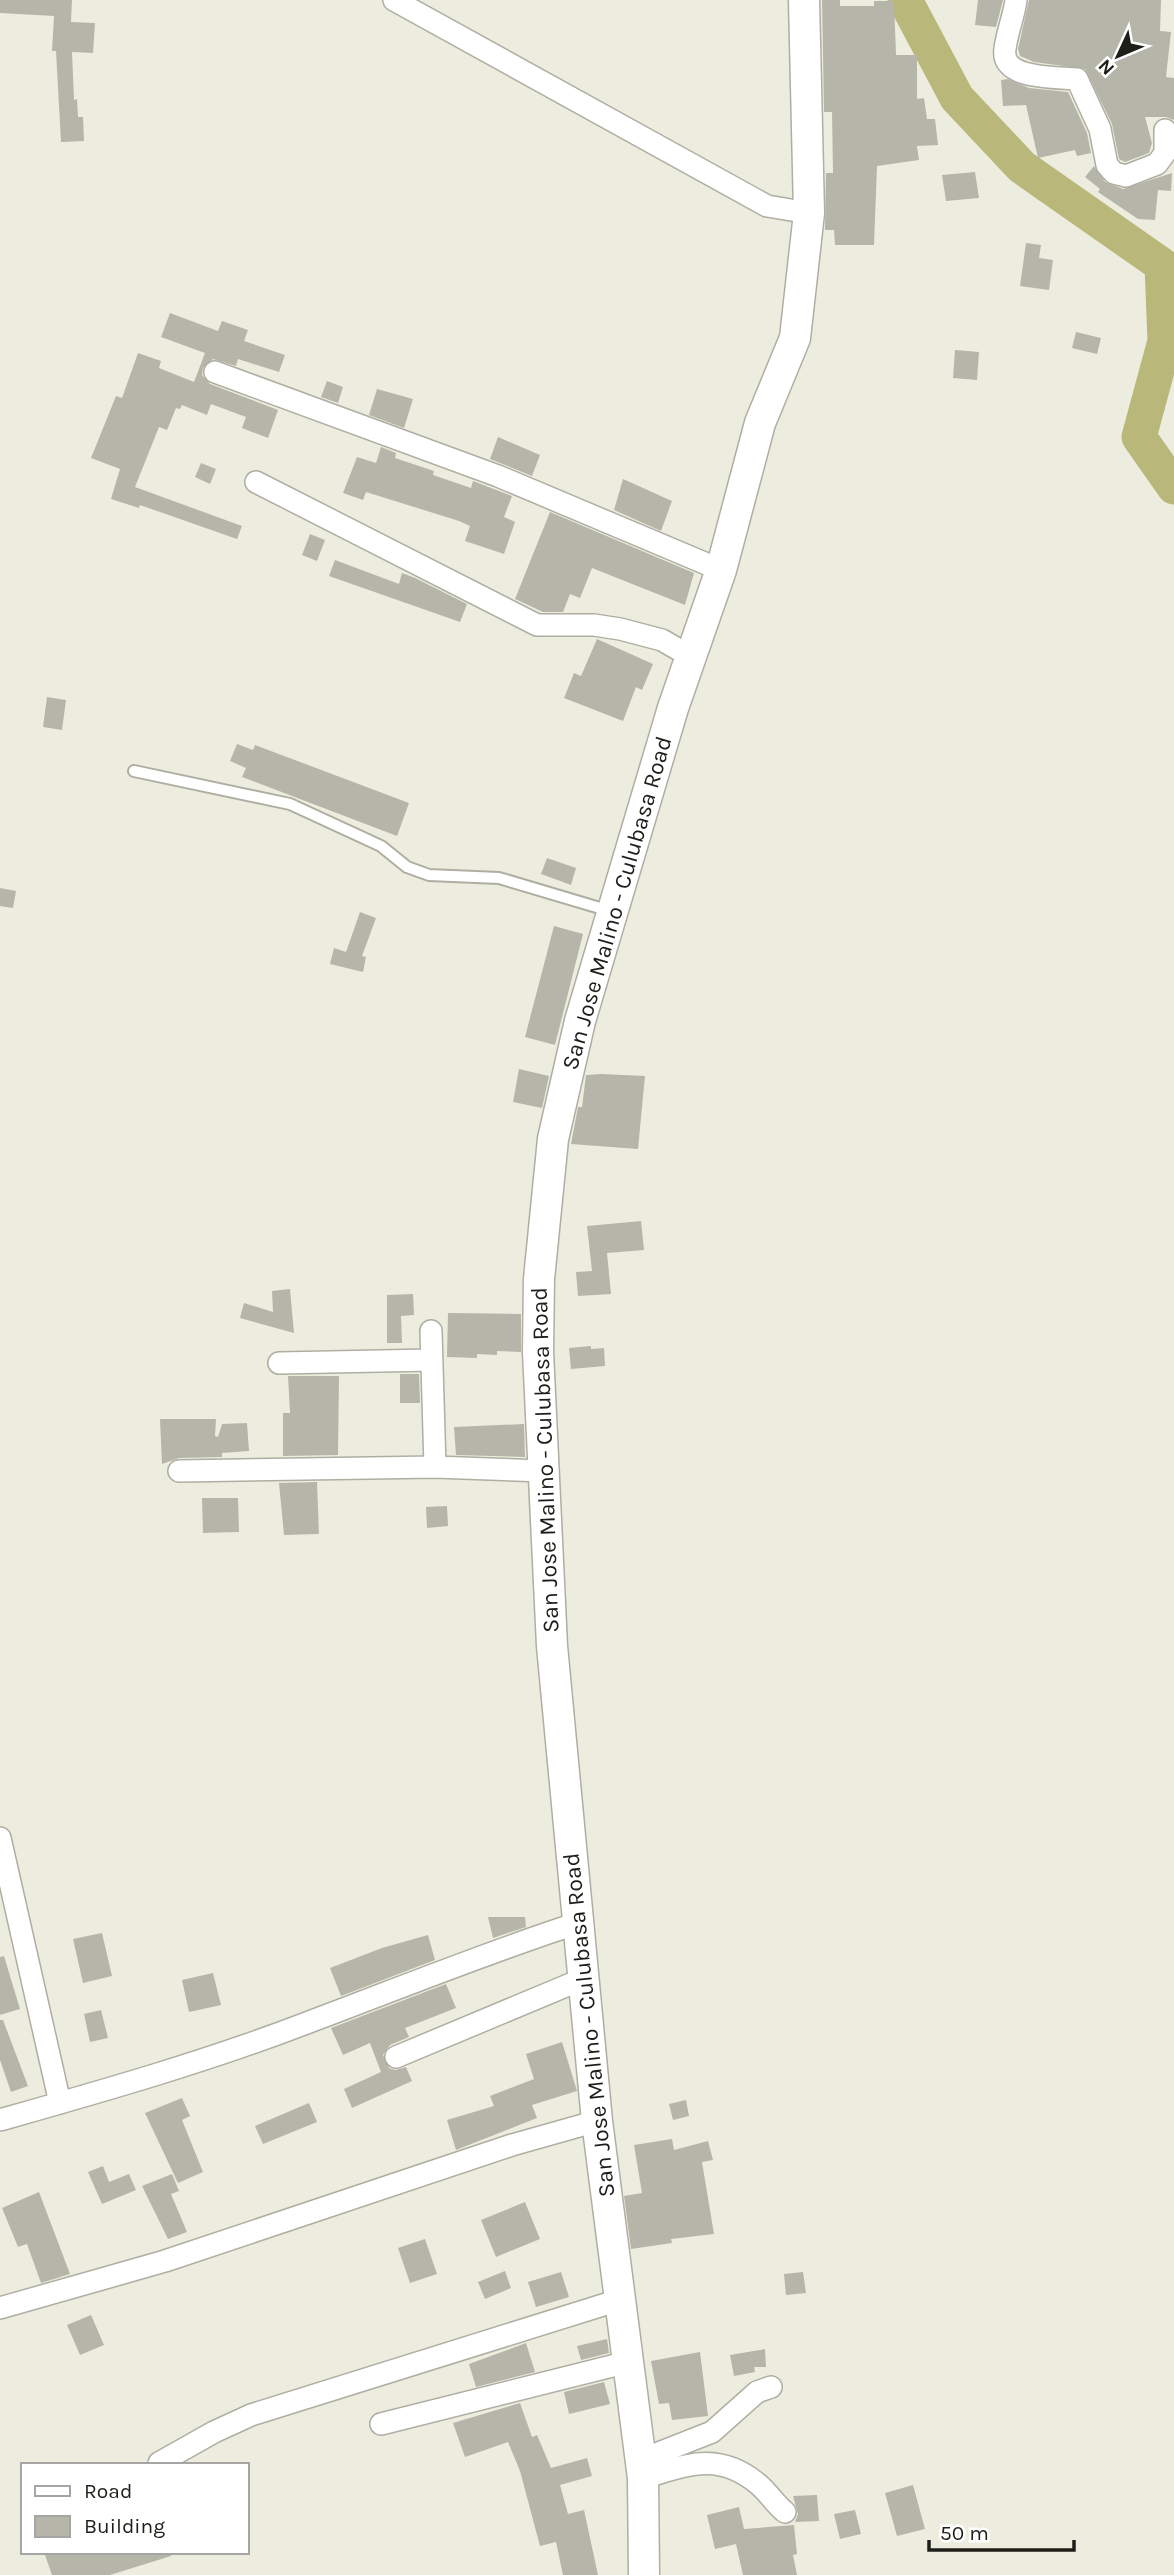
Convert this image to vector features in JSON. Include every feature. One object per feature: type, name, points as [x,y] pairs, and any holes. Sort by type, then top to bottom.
[{"type":"street","points":[[394,0],[767,206],[809,213]]},
{"type":"street","name":"San Jose Malino - Culubasa Road","points":[[644,2575],[642,2469],[597,2121],[552,1646],[539,1279],[553,1139],[580,1021],[670,721],[721,570],[760,423],[795,338],[809,213],[804,0]]},
{"type":"street","points":[[1016,0],[1004,52],[1010,66],[1020,73],[1077,79],[1100,130],[1107,165],[1114,173],[1126,176],[1157,164],[1165,153],[1165,130]]},
{"type":"street","points":[[215,372],[498,476],[721,570]]},
{"type":"street","points":[[256,482],[537,625],[620,628],[662,640],[693,658]]},
{"type":"street","points":[[431,1331],[435,1467]]},
{"type":"street","points":[[279,1363],[431,1360]]},
{"type":"street","points":[[179,1471],[435,1467],[544,1471]]},
{"type":"street","points":[[0,1838],[60,2103]]},
{"type":"street","points":[[0,2120],[302,2025],[472,1957],[578,1923]]},
{"type":"street","points":[[396,2057],[585,1978]]},
{"type":"street","points":[[0,2308],[165,2261],[512,2145],[597,2121]]},
{"type":"street","points":[[159,2463],[214,2432],[251,2416],[619,2300]]},
{"type":"street","points":[[381,2424],[628,2362]]},
{"type":"street","points":[[642,2469],[712,2432],[757,2392],[771,2387]]},
{"type":"street","points":[[642,2469],[700,2461],[722,2465],[742,2472],[785,2512]]},
{"type":"lane","points":[[134,771],[289,804],[370,841],[407,867],[429,875],[499,877],[613,911]]},
{"type":"building","points":[[0,0],[72,0],[71,22],[95,23],[93,53],[72,52],[74,100],[77,99],[78,117],[83,117],[84,141],[61,142],[56,51],[52,51],[54,16],[0,13]]},
{"type":"building","points":[[822,0],[840,0],[840,6],[874,6],[874,1],[894,1],[896,55],[917,55],[917,99],[924,98],[927,119],[935,119],[938,145],[917,146],[919,160],[877,166],[874,245],[835,245],[834,230],[825,230],[826,173],[833,173],[832,112],[824,112]]},
{"type":"building","points":[[978,0],[1003,0],[996,27],[975,25]]},
{"type":"building","points":[[1029,0],[1161,0],[1160,31],[1171,32],[1166,77],[1174,78],[1174,120],[1166,117],[1145,117],[1152,143],[1149,153],[1125,162],[1119,159],[1112,124],[1085,69],[1034,62],[1020,56],[1018,49]]},
{"type":"building","points":[[1008,79],[1029,88],[1068,92],[1087,133],[1091,153],[1077,156],[1075,150],[1038,158],[1026,105],[1003,106],[1001,80]]},
{"type":"building","points":[[1094,166],[1105,182],[1123,189],[1172,173],[1171,191],[1158,190],[1155,220],[1138,219],[1098,192],[1100,189],[1085,177]]},
{"type":"building","points":[[975,172],[979,198],[946,201],[942,175]]},
{"type":"building","points":[[1026,243],[1041,245],[1039,258],[1053,260],[1049,290],[1020,286]]},
{"type":"building","points":[[170,313],[218,331],[222,321],[248,330],[244,341],[285,355],[279,372],[238,359],[236,366],[213,359],[203,368],[202,375],[210,384],[278,410],[268,438],[242,428],[246,417],[211,404],[207,415],[182,405],[180,409],[176,408],[167,430],[159,427],[135,487],[242,526],[237,539],[140,505],[139,508],[111,499],[120,469],[91,458],[116,396],[122,398],[138,353],[161,361],[159,368],[194,382],[205,353],[161,337]]},
{"type":"building","points":[[1076,332],[1101,338],[1097,354],[1072,348]]},
{"type":"building","points":[[955,350],[979,352],[977,380],[953,378]]},
{"type":"building","points":[[327,381],[343,387],[338,403],[321,397]]},
{"type":"building","points":[[377,389],[413,399],[404,428],[369,415]]},
{"type":"building","points":[[498,437],[540,455],[532,476],[490,459]]},
{"type":"building","points":[[381,447],[396,453],[395,458],[434,471],[433,475],[471,488],[473,481],[512,496],[504,517],[515,522],[504,554],[465,541],[470,526],[459,521],[366,492],[363,500],[343,493],[357,457],[376,463]]},
{"type":"building","points":[[201,463],[216,469],[210,484],[195,477]]},
{"type":"building","points":[[623,479],[672,501],[661,531],[614,510]]},
{"type":"building","points":[[550,512],[694,573],[685,605],[592,568],[580,598],[570,594],[563,612],[543,612],[515,599]]},
{"type":"building","points":[[310,534],[325,540],[317,561],[302,555]]},
{"type":"building","points":[[335,560],[399,584],[402,573],[415,578],[467,604],[460,622],[329,576]]},
{"type":"building","points":[[597,639],[653,664],[642,690],[636,687],[623,721],[564,698],[574,673],[581,676]]},
{"type":"building","points":[[47,697],[66,700],[62,730],[43,727]]},
{"type":"building","points":[[237,744],[253,750],[255,745],[409,803],[397,836],[242,777],[246,768],[230,761]]},
{"type":"building","points":[[547,858],[576,868],[571,885],[541,874]]},
{"type":"building","points":[[0,888],[16,891],[13,908],[0,906]]},
{"type":"building","points":[[360,912],[376,918],[362,956],[366,957],[363,972],[330,964],[334,948],[346,952]]},
{"type":"building","points":[[554,926],[583,934],[555,1045],[525,1037]]},
{"type":"building","points":[[519,1069],[549,1076],[542,1108],[513,1102]]},
{"type":"building","points":[[586,1075],[645,1076],[638,1149],[571,1144],[578,1107],[582,1107]]},
{"type":"building","points":[[641,1221],[644,1250],[607,1253],[611,1294],[578,1296],[576,1272],[592,1271],[587,1226]]},
{"type":"building","points":[[290,1289],[294,1333],[240,1318],[244,1303],[273,1312],[272,1291]]},
{"type":"building","points":[[413,1294],[414,1315],[401,1316],[402,1343],[387,1343],[387,1295]]},
{"type":"building","points":[[448,1313],[521,1314],[521,1352],[497,1351],[497,1355],[477,1354],[477,1358],[447,1357]]},
{"type":"building","points":[[591,1346],[591,1349],[604,1348],[605,1366],[571,1369],[569,1348]]},
{"type":"building","points":[[400,1374],[419,1374],[420,1403],[400,1403]]},
{"type":"building","points":[[288,1376],[339,1376],[338,1455],[283,1456],[283,1413],[290,1413]]},
{"type":"building","points":[[160,1419],[216,1419],[215,1436],[218,1437],[222,1424],[247,1423],[249,1451],[222,1453],[222,1457],[179,1458],[162,1464]]},
{"type":"building","points":[[524,1424],[525,1457],[456,1455],[454,1427]]},
{"type":"building","points":[[317,1482],[319,1534],[284,1535],[279,1483]]},
{"type":"building","points":[[202,1498],[238,1498],[239,1532],[203,1533]]},
{"type":"building","points":[[447,1506],[448,1526],[427,1528],[426,1507]]},
{"type":"building","points":[[488,1917],[525,1917],[526,1927],[493,1938]]},
{"type":"building","points":[[102,1933],[112,1976],[83,1983],[73,1939]]},
{"type":"building","points":[[428,1935],[435,1960],[341,1996],[330,1968],[382,1948]]},
{"type":"building","points":[[4,1956],[20,2009],[0,2015],[0,1957]]},
{"type":"building","points":[[213,1973],[221,2005],[189,2012],[182,1980]]},
{"type":"building","points":[[446,1984],[456,2008],[405,2028],[409,2037],[390,2045],[383,2055],[389,2068],[395,2070],[406,2067],[412,2081],[352,2108],[344,2089],[381,2072],[370,2043],[343,2055],[331,2028]]},
{"type":"building","points":[[101,2010],[108,2038],[90,2042],[84,2014]]},
{"type":"building","points":[[0,2020],[3,2020],[28,2086],[11,2092],[0,2060]]},
{"type":"building","points":[[562,2042],[577,2091],[532,2105],[537,2118],[456,2150],[447,2120],[494,2106],[490,2096],[534,2079],[526,2054]]},
{"type":"building","points":[[182,2098],[190,2116],[182,2120],[203,2172],[178,2183],[145,2113]]},
{"type":"building","points":[[686,2100],[689,2116],[673,2120],[669,2104]]},
{"type":"building","points":[[309,2103],[317,2122],[263,2144],[255,2126]]},
{"type":"building","points":[[672,2139],[674,2150],[708,2141],[713,2160],[702,2162],[714,2234],[671,2239],[672,2243],[631,2249],[624,2196],[642,2193],[634,2145]]},
{"type":"building","points":[[103,2166],[109,2182],[129,2174],[136,2190],[102,2204],[88,2172]]},
{"type":"building","points":[[172,2174],[179,2191],[171,2194],[187,2232],[168,2239],[142,2186]]},
{"type":"building","points":[[39,2192],[70,2274],[41,2283],[27,2244],[18,2247],[2,2208]]},
{"type":"building","points":[[525,2202],[540,2239],[496,2257],[481,2220]]},
{"type":"building","points":[[425,2239],[437,2274],[410,2283],[398,2248]]},
{"type":"building","points":[[505,2271],[511,2288],[485,2299],[478,2282]]},
{"type":"building","points":[[561,2272],[569,2297],[536,2307],[528,2282]]},
{"type":"building","points":[[803,2272],[806,2293],[786,2295],[784,2274]]},
{"type":"building","points":[[91,2315],[104,2345],[80,2355],[67,2325]]},
{"type":"building","points":[[607,2339],[609,2353],[581,2360],[577,2346]]},
{"type":"building","points":[[526,2343],[535,2372],[476,2387],[469,2364]]},
{"type":"building","points":[[765,2349],[766,2367],[754,2367],[755,2372],[734,2376],[730,2355]]},
{"type":"building","points":[[700,2352],[708,2416],[672,2420],[669,2403],[659,2404],[651,2361]]},
{"type":"building","points":[[604,2382],[610,2404],[569,2414],[564,2392]]},
{"type":"building","points":[[520,2403],[532,2437],[537,2435],[551,2468],[587,2458],[592,2476],[560,2485],[568,2514],[584,2510],[598,2575],[563,2575],[556,2542],[540,2546],[520,2471],[508,2442],[465,2457],[453,2423]]},
{"type":"building","points":[[913,2485],[925,2529],[897,2536],[885,2493]]},
{"type":"building","points":[[817,2495],[819,2521],[795,2522],[798,2514],[793,2496]]},
{"type":"building","points":[[739,2507],[744,2529],[794,2525],[797,2554],[793,2555],[797,2575],[743,2575],[736,2544],[715,2549],[707,2515]]},
{"type":"building","points":[[855,2510],[861,2534],[840,2539],[834,2514]]},
{"type":"building","points":[[45,2554],[171,2554],[110,2575],[52,2575]]},
{"type":"waterway","points":[[905,0],[957,98],[1022,167],[1162,265],[1165,341],[1139,437],[1174,487]]}]
